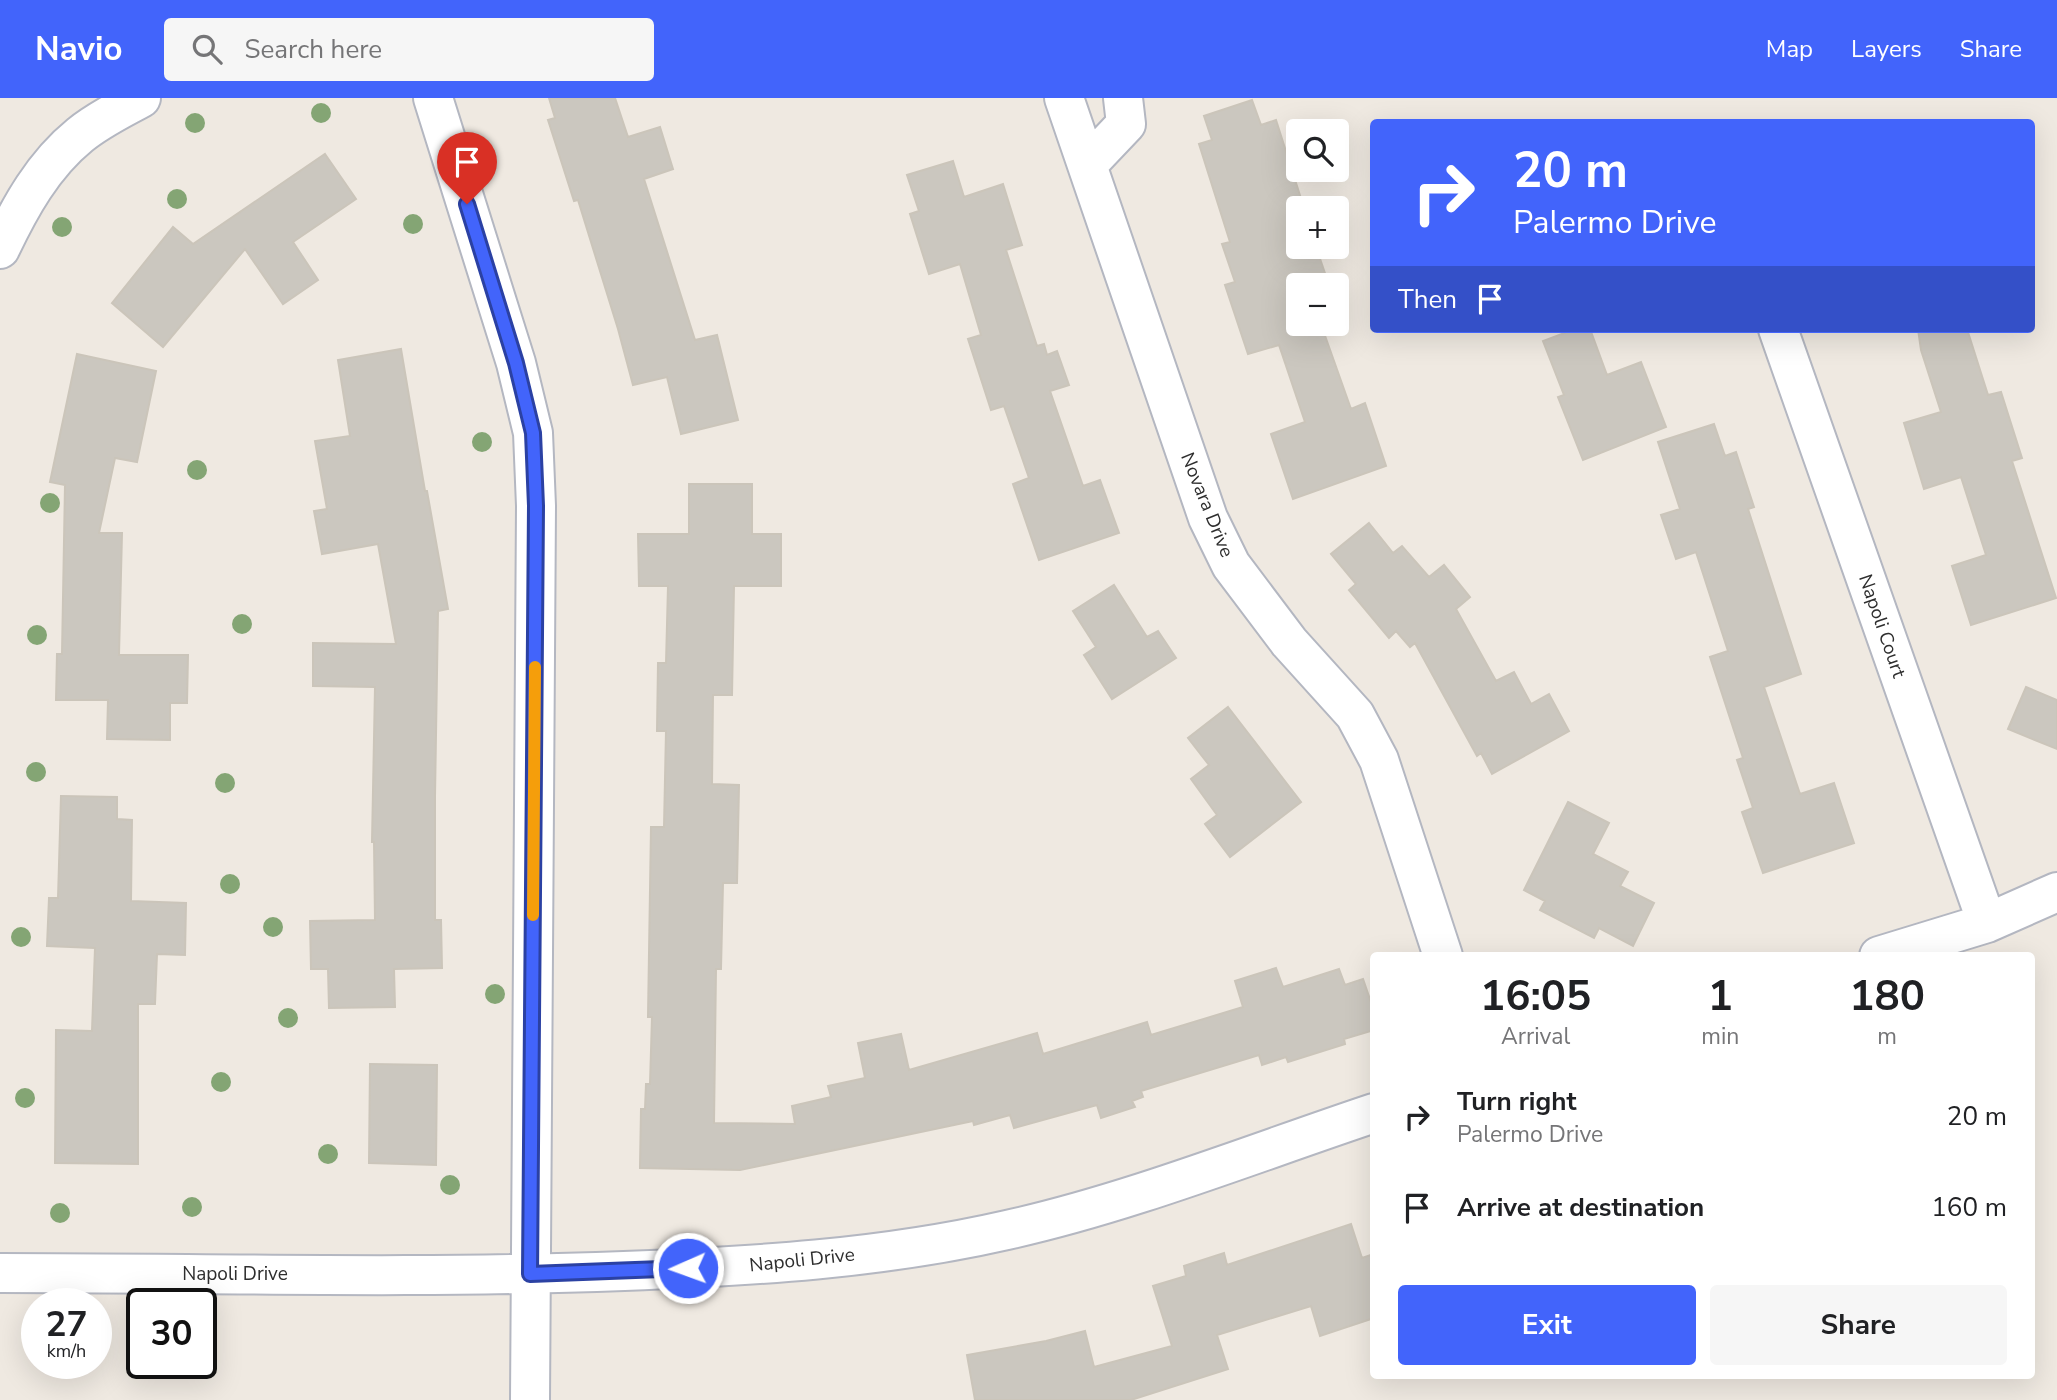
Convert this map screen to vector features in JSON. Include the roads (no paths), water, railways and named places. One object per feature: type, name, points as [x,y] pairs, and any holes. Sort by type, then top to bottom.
[{"type":"street","points":[[0,249],[18,212],[47,167],[81,134],[141,98]]},
{"type":"street","points":[[433,98],[516,363],[533,433],[536,519],[530,1400]]},
{"type":"street","name":"Novara Drive","points":[[1064,98],[1208,518],[1231,565],[1289,642],[1355,715],[1379,760],[1442,952]]},
{"type":"street","points":[[1088,164],[1126,124],[1123,98]]},
{"type":"street","name":"Napoli Court","points":[[1779,333],[1987,923]]},
{"type":"street","points":[[1892,952],[1987,923],[2057,892]]},
{"type":"street","name":"Napoli Drive","points":[[0,1273],[530,1274],[767,1265],[909,1247],[1006,1230],[1108,1203],[1370,1114]]}]
